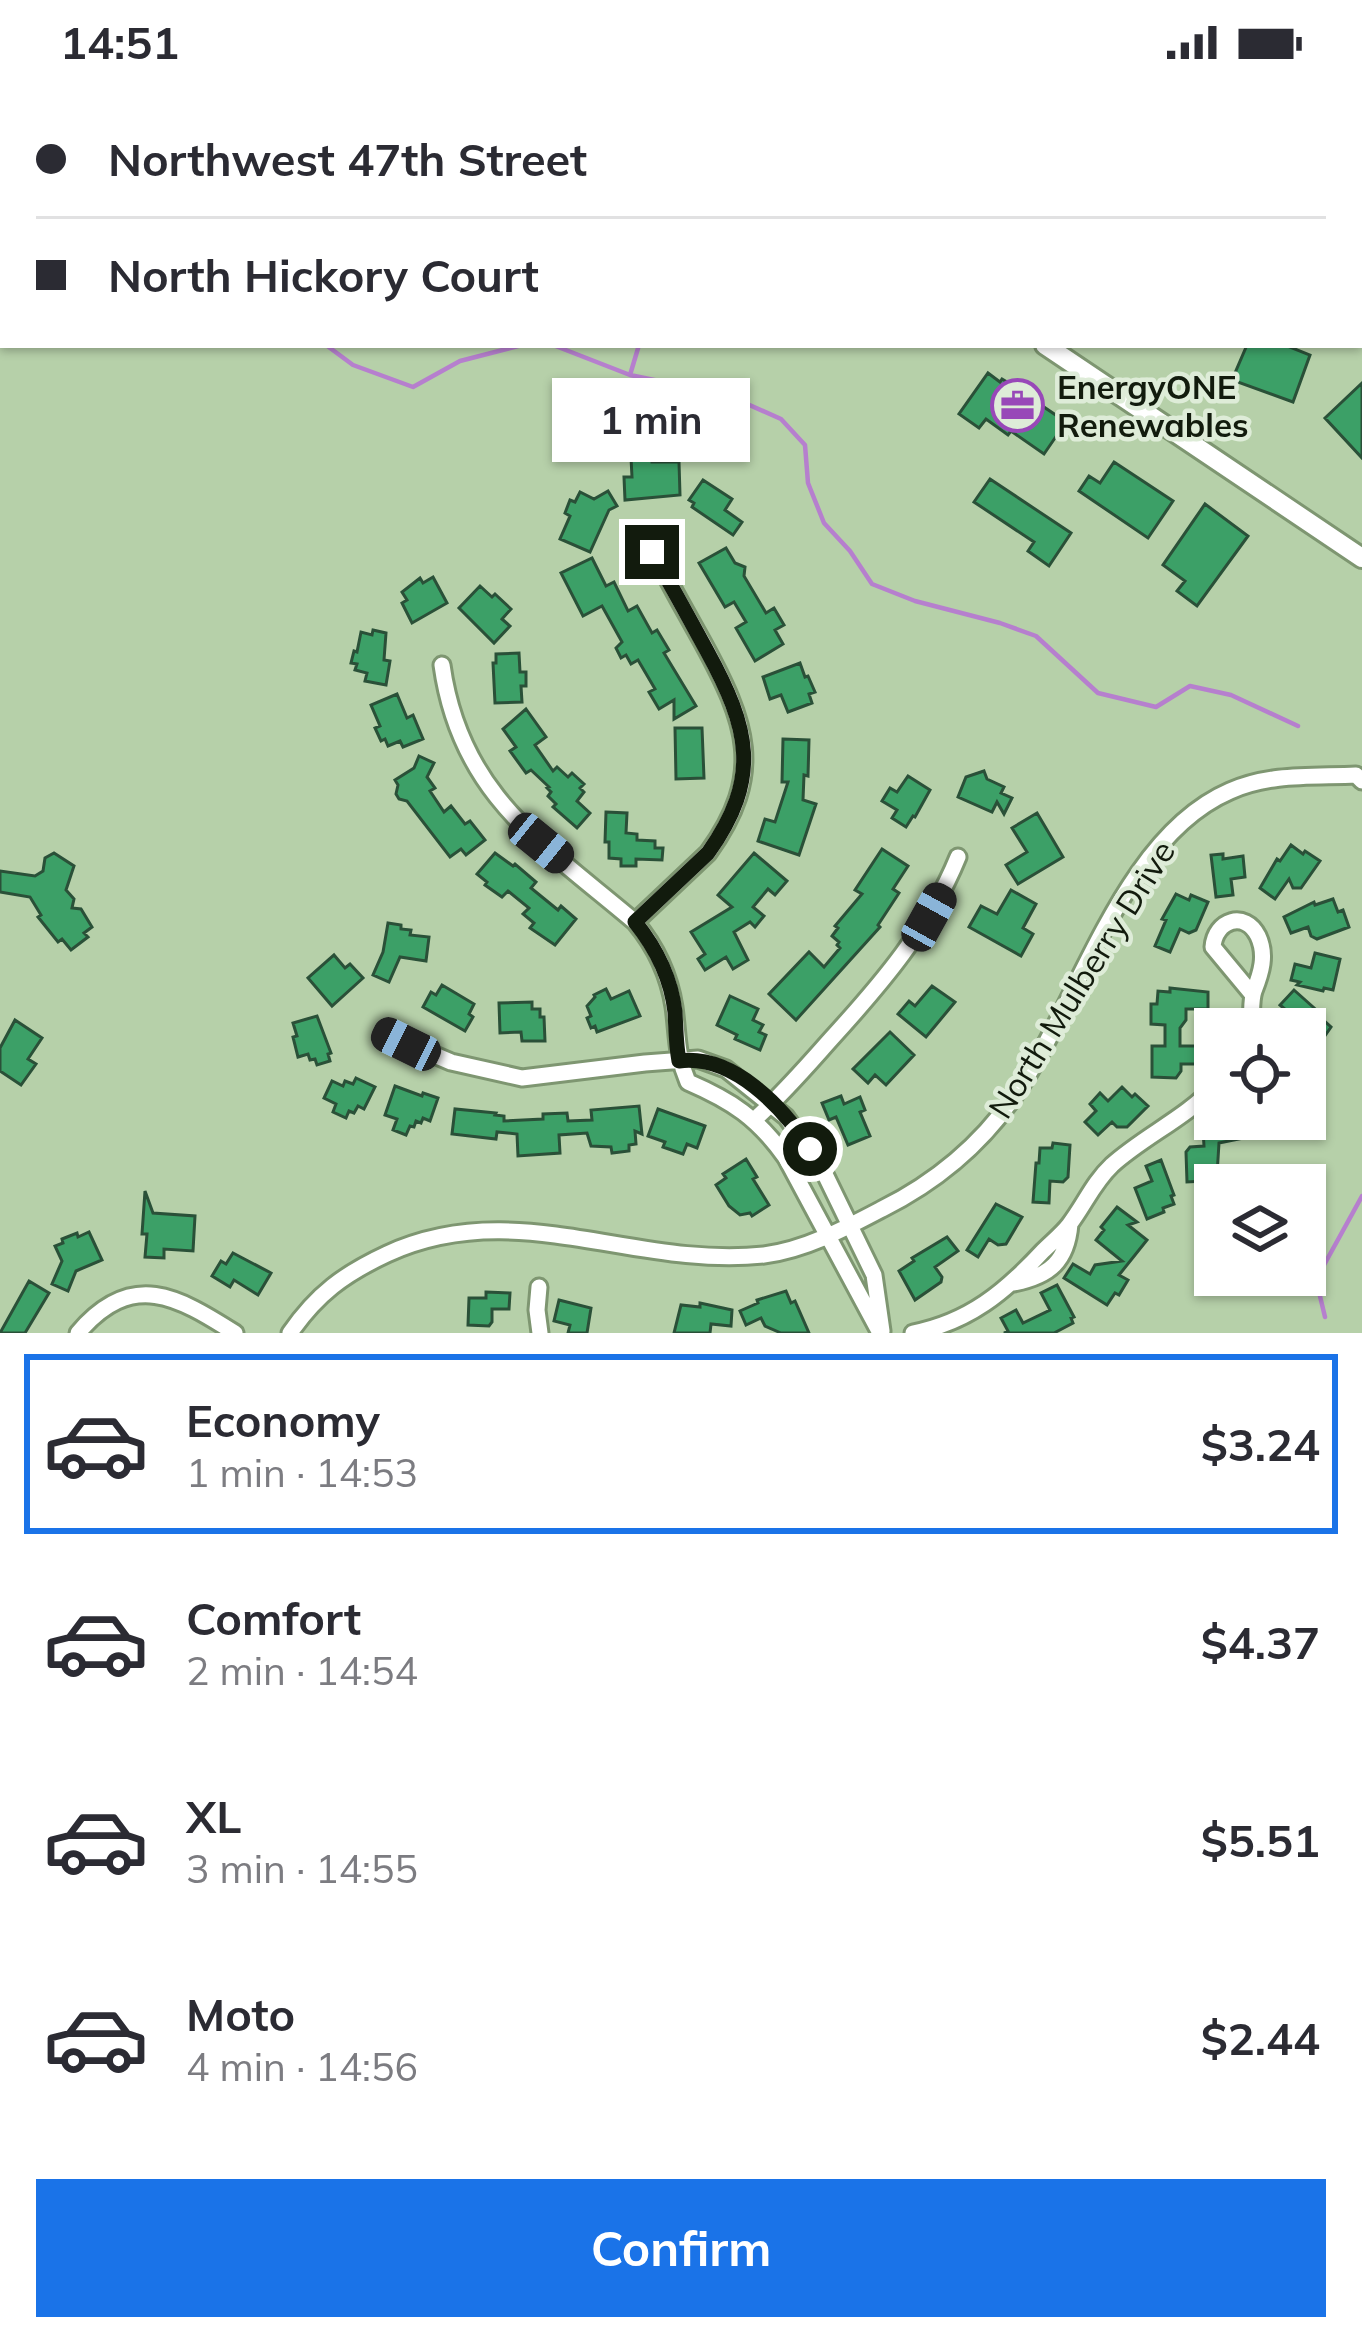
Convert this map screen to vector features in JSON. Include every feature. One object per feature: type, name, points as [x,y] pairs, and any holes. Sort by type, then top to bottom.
[{"type":"main road","points":[[1049,348],[1362,558]]},
{"type":"street","points":[[635,922],[716,842],[740,792],[744,758],[740,720],[729,691],[652,552]]},
{"type":"street","points":[[442,665],[456,728],[477,770],[541,843],[635,922],[667,977],[679,1061],[688,1082],[739,1107],[771,1137],[881,1333]]},
{"type":"street","name":"North Mulberry Drive","points":[[290,1333],[309,1306],[336,1282],[398,1249],[451,1233],[525,1230],[719,1256],[784,1252],[901,1199],[938,1175],[999,1116],[1036,1062],[1136,877],[1175,828],[1207,803],[1247,784],[1360,774]]},
{"type":"street","points":[[754,1120],[873,994],[911,944],[958,857]]},
{"type":"street","points":[[1252,994],[1213,947],[1219,928],[1229,922],[1249,924],[1259,939],[1261,980],[1252,994],[1253,1008]]},
{"type":"street","points":[[383,1033],[451,1062],[522,1078],[698,1059],[726,1069],[772,1104],[810,1149],[874,1275],[881,1333]]},
{"type":"street","points":[[913,1333],[953,1320],[1014,1283],[1070,1224],[1106,1170],[1194,1105]]},
{"type":"street","points":[[539,1288],[540,1333]]},
{"type":"street","points":[[78,1333],[122,1299],[150,1293],[190,1304],[235,1333]]},
{"type":"building","points":[[1246,348],[1292,348],[1310,355],[1293,402],[1232,380]]},
{"type":"building","points":[[988,373],[1066,422],[1044,454],[986,419],[979,428],[959,414]]},
{"type":"building","points":[[1362,383],[1362,458],[1325,418]]},
{"type":"building","points":[[631,458],[679,462],[680,495],[625,500],[624,477],[632,477]]},
{"type":"building","points":[[1114,462],[1173,501],[1148,538],[1079,491],[1089,476],[1100,483]]},
{"type":"building","points":[[990,479],[1071,533],[1049,566],[1028,551],[1034,542],[974,502]]},
{"type":"building","points":[[703,480],[732,499],[725,510],[742,522],[733,535],[692,507],[689,500]]},
{"type":"building","points":[[608,491],[617,506],[609,510],[590,552],[560,539],[570,516],[565,513],[570,500],[575,502],[580,492],[594,499]]},
{"type":"building","points":[[1205,504],[1248,536],[1197,606],[1177,591],[1185,581],[1163,565]]},
{"type":"building","points":[[726,548],[735,563],[745,567],[744,576],[766,613],[774,608],[784,625],[775,630],[783,644],[755,661],[736,628],[746,622],[734,602],[725,607],[699,563]]},
{"type":"building","points":[[592,558],[606,586],[614,582],[628,611],[637,606],[652,633],[657,630],[669,650],[664,653],[696,706],[674,719],[674,700],[659,709],[649,692],[655,689],[638,660],[631,664],[626,655],[621,658],[616,648],[622,642],[602,606],[583,616],[561,573]]},
{"type":"building","points":[[433,577],[447,603],[412,623],[402,592],[420,578],[423,583]]},
{"type":"building","points":[[480,586],[511,609],[502,619],[510,626],[494,643],[459,608]]},
{"type":"building","points":[[373,630],[386,633],[384,660],[390,661],[386,685],[365,681],[367,673],[355,670],[357,664],[351,663],[361,632],[372,635]]},
{"type":"building","points":[[519,653],[520,672],[526,672],[522,702],[495,703],[496,654]]},
{"type":"building","points":[[800,663],[815,692],[809,694],[812,703],[788,712],[781,695],[770,699],[763,677]]},
{"type":"building","points":[[397,694],[423,739],[403,747],[400,741],[388,746],[385,739],[381,741],[371,705]]},
{"type":"building","points":[[526,709],[546,737],[535,745],[553,771],[557,767],[568,777],[572,773],[584,784],[577,801],[590,813],[577,828],[553,807],[549,787],[531,770],[526,773],[510,751],[516,747],[503,729]]},
{"type":"building","points":[[675,728],[702,728],[704,778],[676,779]]},
{"type":"building","points":[[783,739],[809,740],[803,800],[816,804],[799,855],[758,841],[765,819],[775,822],[788,782],[782,782]]},
{"type":"building","points":[[419,756],[434,763],[427,777],[444,812],[451,806],[485,840],[466,855],[461,849],[450,857],[407,801],[396,794],[395,780],[414,768]]},
{"type":"building","points":[[984,771],[987,779],[1004,787],[1001,793],[1012,798],[1004,814],[997,802],[992,812],[958,797],[966,777]]},
{"type":"building","points":[[908,776],[930,790],[906,827],[892,818],[897,810],[882,801],[890,788],[897,792]]},
{"type":"building","points":[[606,812],[627,813],[626,833],[637,834],[637,840],[655,841],[655,848],[663,848],[662,860],[636,859],[636,866],[621,866],[621,859],[609,858]]},
{"type":"building","points":[[1037,813],[1063,857],[1018,884],[1006,865],[1027,852],[1012,828]]},
{"type":"building","points":[[1291,845],[1320,861],[1301,888],[1293,888],[1289,879],[1275,899],[1260,888]]},
{"type":"building","points":[[882,849],[908,866],[893,889],[899,893],[880,927],[796,1020],[769,994],[809,952],[824,967],[840,948],[832,936],[835,926],[862,894],[855,890]]},
{"type":"building","points":[[54,853],[74,866],[66,890],[74,899],[72,908],[81,909],[92,927],[84,933],[88,937],[71,950],[38,917],[30,897],[0,892],[0,871],[35,876],[43,871],[45,858]]},
{"type":"building","points":[[495,853],[536,882],[531,888],[558,910],[561,906],[576,919],[555,945],[530,928],[534,923],[523,914],[529,908],[508,891],[502,897],[477,874]]},
{"type":"building","points":[[754,853],[787,881],[775,895],[768,889],[753,907],[764,916],[755,927],[750,922],[734,932],[748,960],[733,969],[726,957],[705,970],[698,959],[705,954],[691,932],[732,907],[718,895]]},
{"type":"building","points":[[1223,854],[1223,859],[1243,856],[1245,877],[1231,879],[1233,895],[1216,897],[1211,855]]},
{"type":"building","points":[[1011,890],[1036,904],[1023,928],[1033,934],[1021,956],[969,927],[981,906],[997,914]]},
{"type":"building","points":[[1176,894],[1208,902],[1196,930],[1180,929],[1170,952],[1155,946],[1166,920],[1162,919]]},
{"type":"building","points":[[1333,899],[1349,927],[1317,939],[1308,927],[1291,933],[1284,917],[1314,902]]},
{"type":"building","points":[[388,923],[411,930],[410,935],[429,937],[426,961],[400,957],[389,982],[373,975]]},
{"type":"building","points":[[1315,953],[1340,959],[1333,990],[1291,980],[1295,964],[1311,968]]},
{"type":"building","points":[[334,955],[363,978],[332,1006],[308,978]]},
{"type":"building","points":[[442,985],[474,1004],[465,1031],[423,1007],[431,992],[436,995]]},
{"type":"building","points":[[932,986],[955,1002],[926,1037],[898,1014],[909,1001],[915,1006]]},
{"type":"building","points":[[1170,988],[1208,992],[1208,1008],[1186,1009],[1180,1028],[1180,1046],[1194,1046],[1194,1064],[1181,1064],[1176,1078],[1152,1077],[1152,1046],[1165,1046],[1165,1025],[1151,1024],[1151,1004],[1157,1004],[1158,991],[1170,992]]},
{"type":"building","points":[[606,989],[611,999],[629,991],[640,1016],[597,1032],[587,1018],[591,1016],[587,1006]]},
{"type":"building","points":[[1294,990],[1314,1008],[1284,1008],[1280,1005]]},
{"type":"building","points":[[730,996],[758,1009],[753,1020],[763,1025],[759,1032],[766,1035],[760,1050],[717,1025]]},
{"type":"building","points":[[532,1002],[532,1009],[540,1009],[544,1017],[545,1041],[522,1041],[521,1032],[500,1033],[499,1003]]},
{"type":"building","points":[[317,1016],[331,1053],[330,1061],[317,1065],[308,1054],[298,1057],[293,1023]]},
{"type":"building","points":[[15,1020],[42,1038],[28,1059],[36,1064],[21,1085],[0,1071],[0,1048]]},
{"type":"building","points":[[890,1032],[914,1055],[886,1085],[875,1075],[868,1083],[853,1069]]},
{"type":"building","points":[[356,1078],[375,1087],[364,1109],[358,1106],[346,1118],[333,1112],[336,1104],[324,1098],[332,1081],[343,1086]]},
{"type":"building","points":[[395,1086],[438,1098],[430,1121],[416,1121],[406,1135],[393,1130],[397,1119],[385,1115]]},
{"type":"building","points":[[1122,1087],[1148,1106],[1127,1127],[1112,1122],[1098,1135],[1085,1122],[1096,1111],[1090,1104],[1100,1093],[1108,1101]]},
{"type":"building","points":[[841,1096],[844,1104],[860,1097],[865,1110],[860,1112],[870,1136],[848,1145],[836,1117],[829,1120],[822,1103]]},
{"type":"building","points":[[639,1106],[642,1134],[635,1131],[636,1144],[629,1145],[629,1151],[612,1153],[611,1147],[591,1146],[587,1133],[559,1135],[560,1153],[518,1156],[517,1134],[497,1132],[496,1139],[452,1134],[455,1109],[496,1113],[504,1121],[567,1113],[568,1121],[592,1120],[591,1110]]},
{"type":"building","points":[[658,1109],[705,1126],[697,1148],[687,1144],[683,1154],[648,1136]]},
{"type":"building","points":[[1204,1140],[1234,1140],[1219,1143],[1218,1164],[1194,1164],[1194,1182],[1187,1182],[1186,1152],[1204,1146]]},
{"type":"building","points":[[1053,1143],[1070,1145],[1068,1177],[1063,1182],[1050,1181],[1049,1203],[1033,1202],[1040,1148],[1052,1148]]},
{"type":"building","points":[[746,1159],[769,1205],[752,1216],[740,1215],[729,1206],[716,1185],[726,1178],[723,1174]]},
{"type":"building","points":[[1161,1160],[1174,1204],[1147,1219],[1135,1188],[1152,1181],[1146,1166]]},
{"type":"building","points":[[145,1191],[153,1213],[195,1216],[193,1251],[164,1249],[164,1258],[145,1257]]},
{"type":"building","points":[[996,1204],[1022,1217],[1006,1244],[989,1239],[978,1257],[967,1250]]},
{"type":"building","points":[[1117,1207],[1137,1222],[1128,1225],[1147,1240],[1119,1275],[1128,1280],[1107,1305],[1064,1278],[1073,1264],[1090,1274],[1095,1265],[1122,1261],[1096,1240]]},
{"type":"building","points":[[89,1232],[102,1260],[76,1271],[68,1291],[52,1284],[62,1261],[55,1246],[62,1239]]},
{"type":"building","points":[[947,1237],[958,1251],[935,1267],[941,1282],[915,1300],[899,1271]]},
{"type":"building","points":[[233,1253],[271,1273],[258,1295],[234,1280],[230,1287],[212,1276]]},
{"type":"building","points":[[29,1281],[49,1293],[25,1333],[0,1333]]},
{"type":"building","points":[[1057,1285],[1073,1323],[1054,1333],[1004,1333],[1008,1331],[1001,1318],[1016,1310],[1023,1323],[1050,1310],[1041,1293]]},
{"type":"building","points":[[786,1291],[809,1333],[781,1333],[765,1326],[761,1318],[746,1325],[740,1311]]},
{"type":"building","points":[[486,1292],[510,1293],[509,1309],[492,1309],[489,1326],[468,1325],[469,1298],[486,1298]]},
{"type":"building","points":[[559,1300],[591,1308],[587,1333],[568,1333],[570,1325],[554,1321]]},
{"type":"building","points":[[700,1303],[732,1310],[731,1326],[711,1324],[710,1333],[674,1333],[681,1305],[700,1307]]},
{"type":"waterway","points":[[330,348],[353,365],[413,387],[460,361],[510,348]]},
{"type":"waterway","points":[[561,348],[630,375],[638,348]]},
{"type":"waterway","points":[[630,375],[727,395],[781,419],[805,445],[808,483],[824,523],[872,584],[1036,636],[1098,693],[1156,707],[1190,686],[1231,695],[1298,726]]},
{"type":"waterway","points":[[1325,1317],[1319,1292],[1324,1265],[1362,1196]]},
{"type":"place","name":"EnergyONE Renewables","points":[[1018,405]]},
{"type":"route","points":[[652,552],[729,691],[740,720],[744,758],[740,792],[716,842],[635,922],[667,977],[679,1061],[698,1059],[726,1069],[772,1104],[810,1149]]}]
